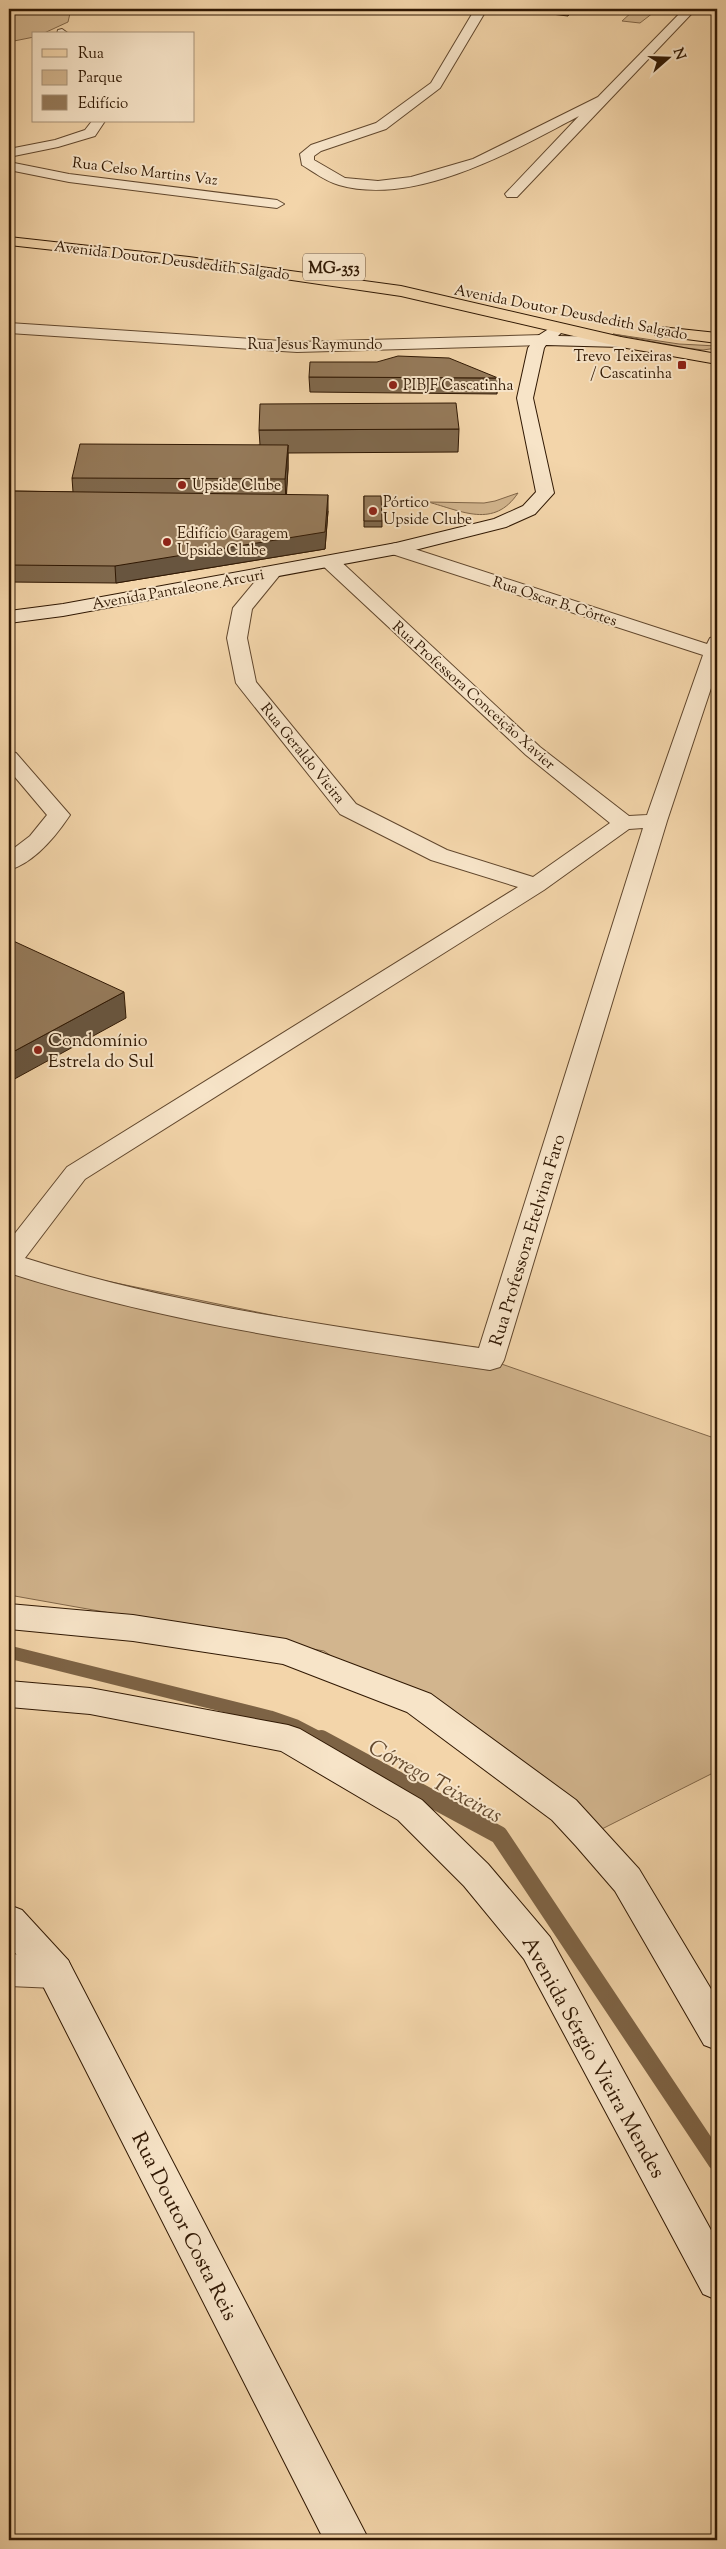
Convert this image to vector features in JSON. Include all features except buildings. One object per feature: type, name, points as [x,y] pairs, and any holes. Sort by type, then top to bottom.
[{"type":"main road","name":"Avenida Doutor Deusdedith Salgado","points":[[9,226],[338,268],[473,292]]},
{"type":"main road","name":"Avenida Doutor Deusdedith Salgado","points":[[9,241],[208,264],[401,291],[621,342],[717,359]]},
{"type":"main road","points":[[558,328],[569,324],[584,324],[667,340],[717,343]]},
{"type":"main road","name":"Avenida Doutor Deusdedith Salgado","points":[[646,329],[717,338]]},
{"type":"street","points":[[481,9],[436,85],[382,126],[316,148],[307,154],[307,162],[342,181],[378,185],[420,181],[450,174],[601,100]]},
{"type":"street","points":[[512,194],[690,9]]},
{"type":"street","points":[[9,153],[58,144],[90,134],[98,122]]},
{"type":"street","name":"Rua Celso Martins Vaz","points":[[9,166],[69,178],[277,204]]},
{"type":"street","name":"Rua Jesus Raymundo","points":[[9,328],[297,347],[542,340],[621,342]]},
{"type":"street","points":[[542,340],[558,328]]},
{"type":"street","name":"Avenida Pantaleone Arcuri","points":[[9,617],[63,610],[396,549],[500,523],[529,510],[544,493],[525,398],[536,348],[542,340]]},
{"type":"street","name":"Rua Oscar B. Côrtes","points":[[396,549],[715,647]]},
{"type":"street","name":"Rua Professora Conceição Xavier","points":[[329,561],[534,751],[624,823]]},
{"type":"street","name":"Rua Geraldo Vieira","points":[[274,571],[243,608],[237,638],[246,682],[348,809],[439,854],[536,885]]},
{"type":"street","name":"Rua Professora Etelvina Faro","points":[[624,823],[536,885],[76,1173],[9,1262],[54,1279],[190,1313],[490,1360],[656,821],[715,647]]},
{"type":"street","points":[[9,757],[59,815],[38,841],[9,863]]},
{"type":"street","points":[[624,823],[656,821]]},
{"type":"street","points":[[9,1616],[133,1628],[286,1652],[420,1703],[564,1810],[588,1836],[627,1880],[717,2032]]},
{"type":"street","name":"Avenida Sérgio Vieira Mendes","points":[[9,1694],[90,1701],[288,1739],[410,1810],[476,1875],[537,1948],[717,2280]]},
{"type":"street","name":"Rua Doutor Costa Reis","points":[[9,1921],[55,1972],[347,2540]]},
{"type":"street","points":[[9,1970],[55,1972]]},
{"type":"green space","points":[[9,9],[71,9],[68,22],[46,32],[32,32],[32,37],[9,42]]},
{"type":"green space","points":[[610,9],[658,9],[640,23],[622,21],[633,11]]},
{"type":"green space","points":[[613,334],[679,344],[717,346],[717,348],[703,350],[687,348]]},
{"type":"green space","points":[[518,493],[509,504],[499,511],[488,514],[465,513],[428,502],[484,503]]},
{"type":"green space","points":[[9,1261],[490,1360],[717,1439],[717,1771],[588,1836],[324,1651],[9,1595]]},
{"type":"waterway","name":"Córrego Teixeiras","points":[[9,1652],[270,1717],[296,1726],[323,1740]]},
{"type":"waterway","name":"Córrego Teixeiras","points":[[321,1739],[499,1835],[717,2162]]},
{"type":"place","name":"Trevo Teixeiras / Cascatinha","points":[[682,365]]},
{"type":"place","name":"PIBJF Cascatinha","points":[[393,385]]},
{"type":"place","name":"Upside Clube","points":[[182,485]]},
{"type":"place","name":"Pórtico Upside Clube","points":[[373,511]]},
{"type":"place","name":"Edifício Garagem Upside Clube","points":[[167,542]]},
{"type":"place","name":"Condomínio Estrela do Sul","points":[[38,1050]]}]
